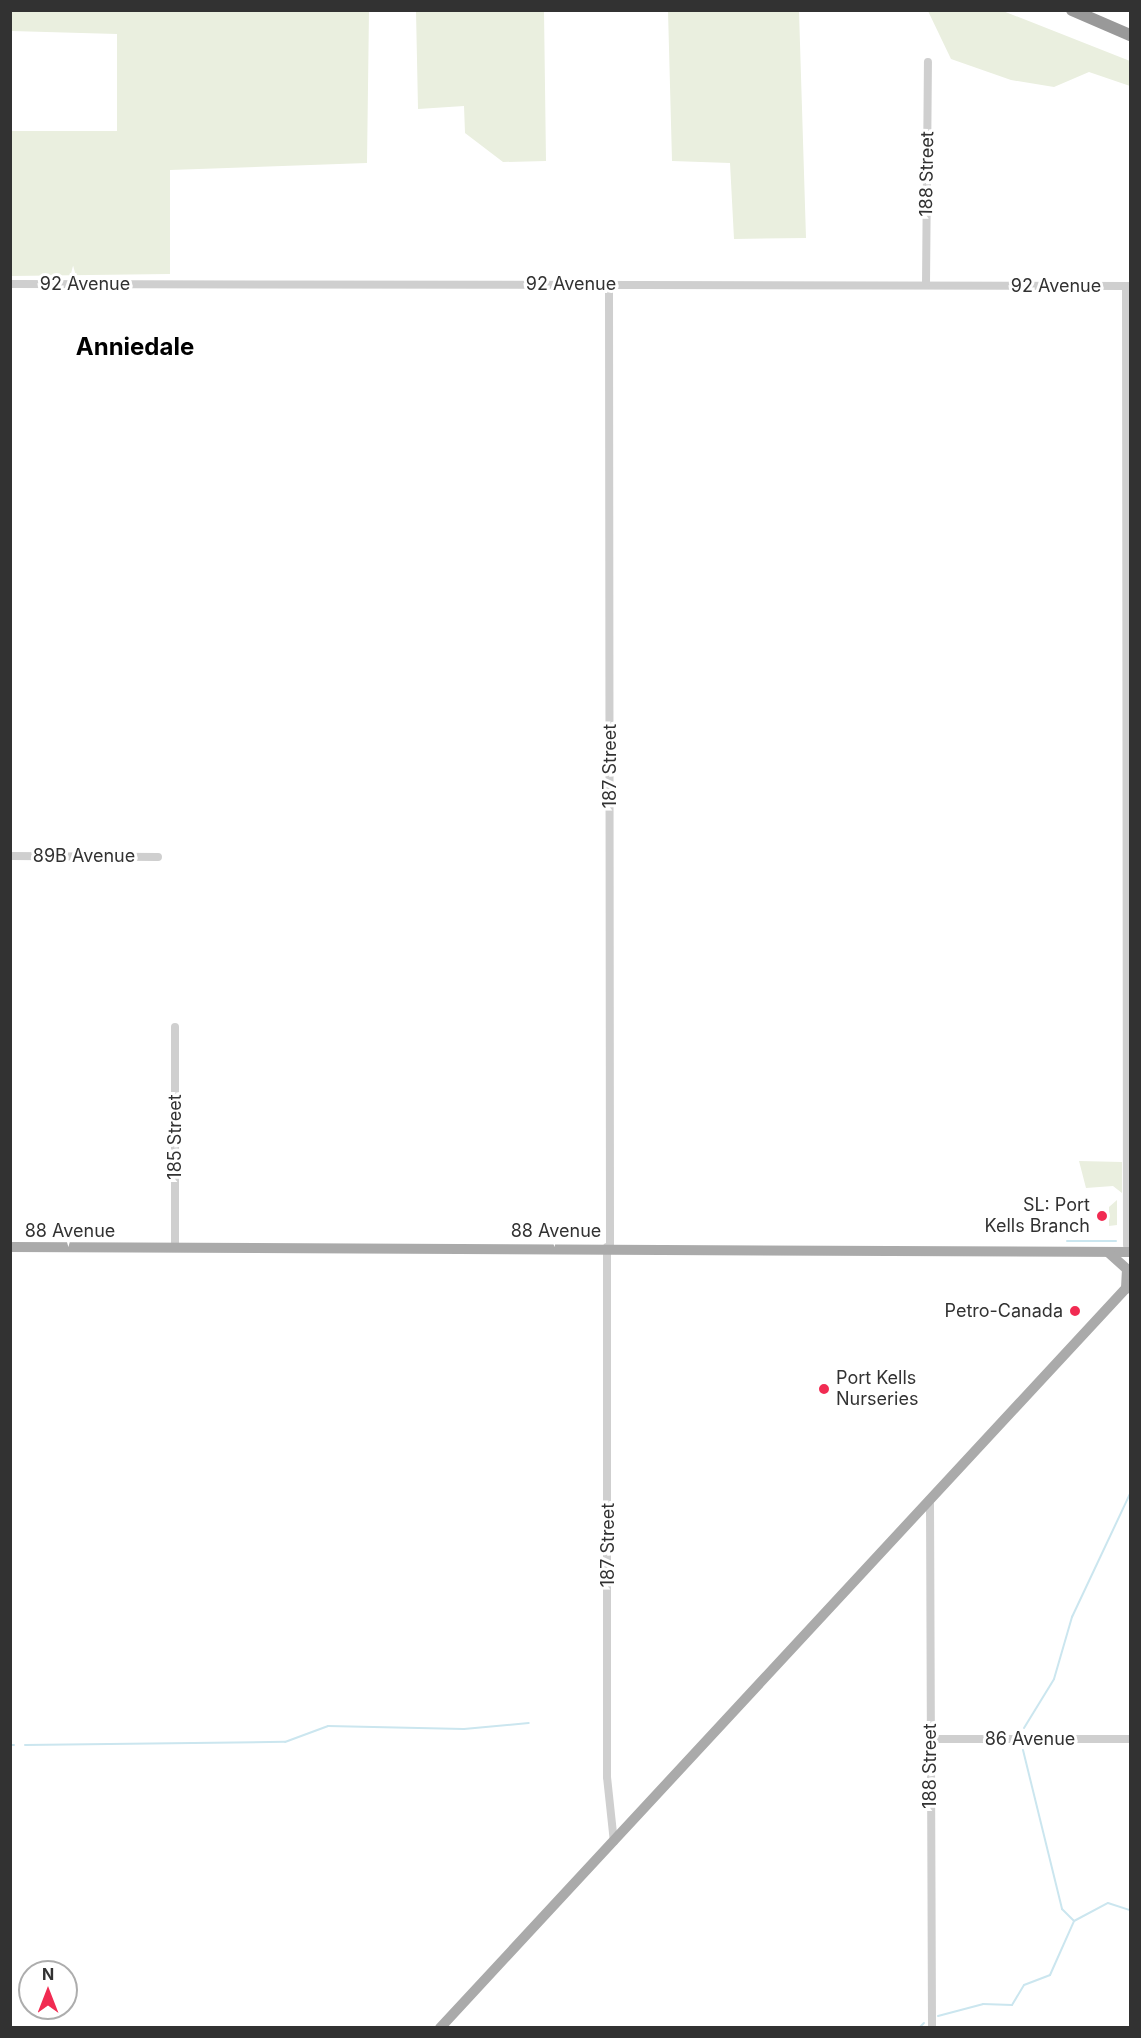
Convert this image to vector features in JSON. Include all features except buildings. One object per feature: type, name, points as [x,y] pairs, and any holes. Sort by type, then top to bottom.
[{"type":"highway","points":[[1072,10],[1131,35]]},
{"type":"highway","points":[[1083,10],[1131,28]]},
{"type":"main road","name":"88 Avenue","points":[[10,1247],[1104,1250],[1129,1247]]},
{"type":"main road","points":[[440,2028],[1116,1306],[1129,1290],[1127,1269],[1104,1250]]},
{"type":"street","name":"188 Street","points":[[926,285],[928,63]]},
{"type":"street","name":"92 Avenue","points":[[10,284],[1128,286]]},
{"type":"street","name":"187 Street","points":[[609,284],[607,1777],[614,1842]]},
{"type":"street","points":[[1128,286],[1129,1247]]},
{"type":"street","name":"89B Avenue","points":[[10,856],[158,857]]},
{"type":"street","name":"185 Street","points":[[175,1027],[175,1247]]},
{"type":"street","name":"188 Street","points":[[930,1504],[932,2028]]},
{"type":"street","name":"86 Avenue","points":[[930,1739],[1131,1739]]},
{"type":"green space","points":[[11,10],[369,11],[367,163],[170,170],[170,274],[11,276],[11,131],[117,131],[117,34],[11,31]]},
{"type":"green space","points":[[416,11],[544,11],[546,161],[503,162],[465,133],[464,106],[418,109]]},
{"type":"green space","points":[[668,11],[799,11],[806,238],[734,239],[730,163],[672,161]]},
{"type":"green space","points":[[928,11],[1003,11],[1130,61],[1130,86],[1089,72],[1054,87],[1011,80],[951,59]]},
{"type":"green space","points":[[1079,1161],[1122,1162],[1122,1193],[1113,1186],[1086,1188]]},
{"type":"green space","points":[[1117,1200],[1117,1225],[1109,1226],[1109,1207]]},
{"type":"waterway","points":[[1067,1241],[1116,1241]]},
{"type":"waterway","points":[[1024,1728],[1054,1679],[1072,1617],[1130,1494]]},
{"type":"waterway","points":[[25,1745],[285,1742],[328,1726],[464,1729],[529,1723]]},
{"type":"waterway","points":[[1023,1750],[1062,1909],[1073,1920]]},
{"type":"waterway","points":[[938,2016],[983,2004],[1012,2005],[1024,1985],[1050,1975],[1074,1921],[1108,1903],[1130,1910]]},
{"type":"waterway","points":[[919,2028],[924,2023]]},
{"type":"place","name":"SL: Port Kells Branch","points":[[1102,1216]]},
{"type":"place","name":"Petro-Canada","points":[[1075,1311]]},
{"type":"place","name":"Port Kells Nurseries","points":[[824,1389]]},
{"type":"district","name":"Anniedale","points":[[135,347]]}]
